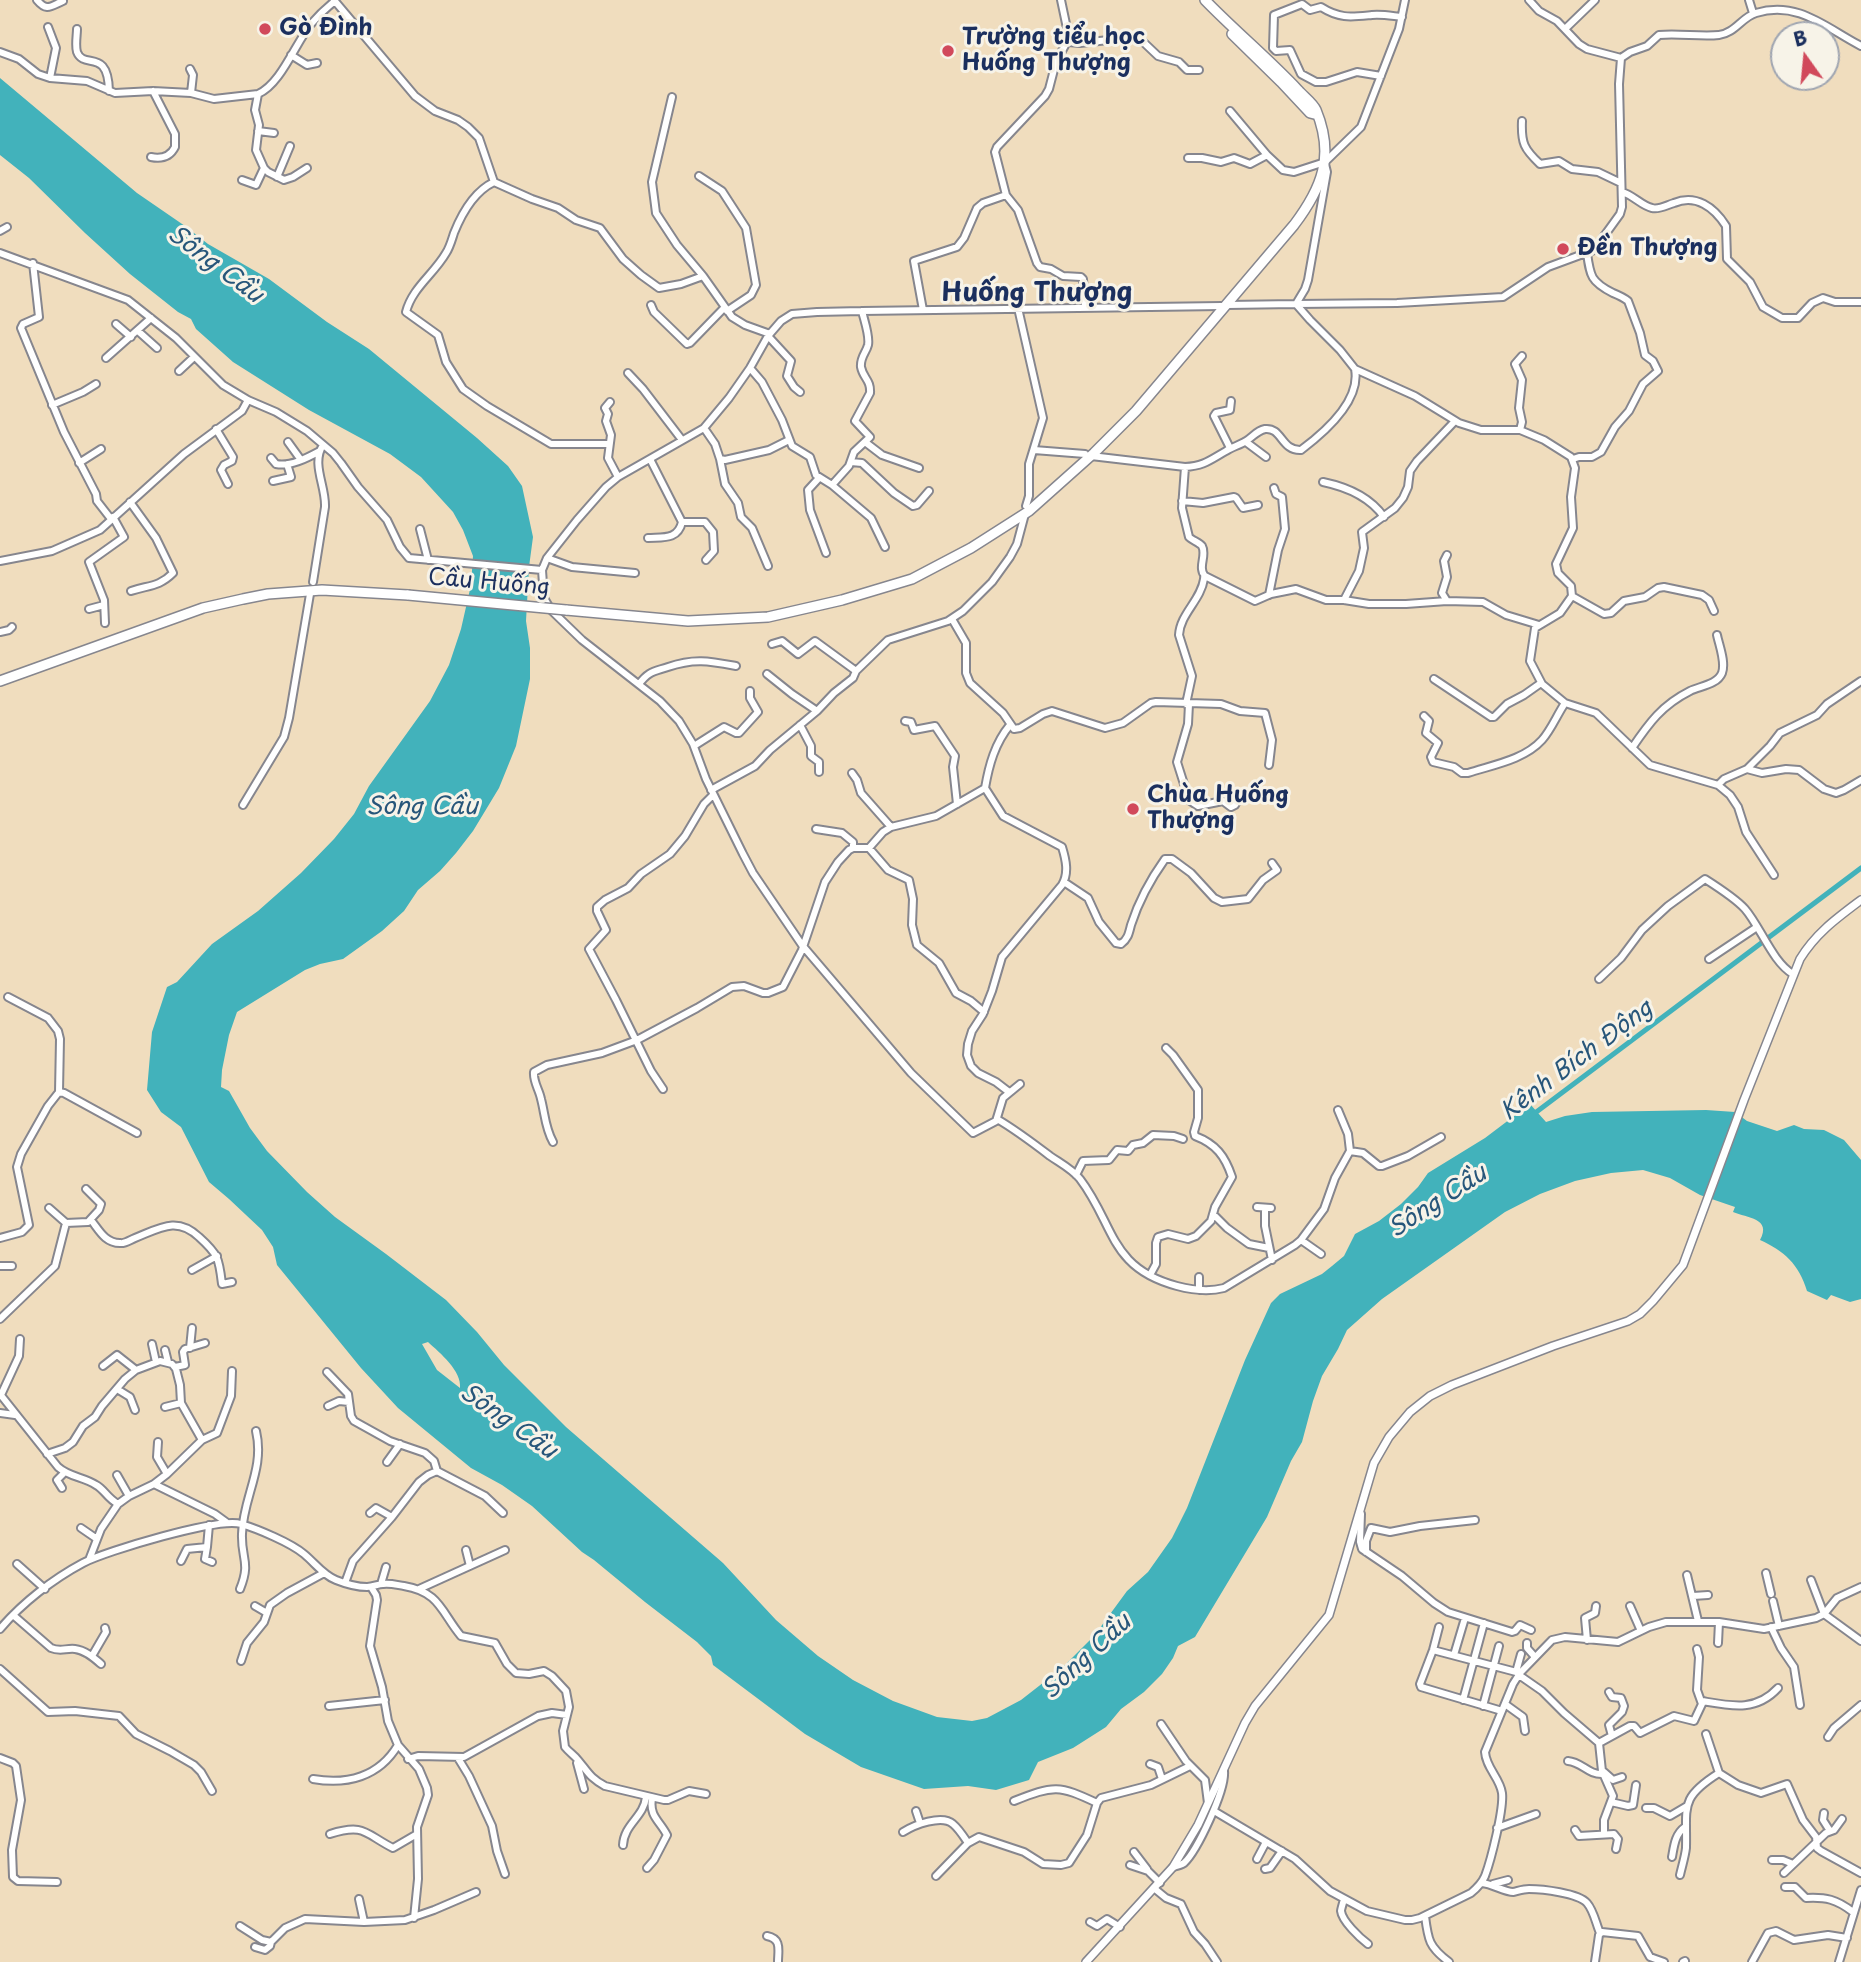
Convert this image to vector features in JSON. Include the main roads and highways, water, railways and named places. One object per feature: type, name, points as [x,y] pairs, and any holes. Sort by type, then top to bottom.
[{"type":"highway","points":[[1199,0],[1310,113],[1316,115]]},
{"type":"highway","points":[[1205,0],[1295,87],[1315,110],[1316,115]]},
{"type":"highway","name":"Cầu Huống","points":[[408,593],[688,621],[768,617],[842,600],[912,579],[1026,510],[1088,455],[1182,356],[1317,188],[1325,162],[1316,115]]},
{"type":"highway","points":[[0,675],[219,598],[286,586],[333,585],[408,593]]},
{"type":"highway","points":[[0,681],[203,608],[243,598],[322,590],[408,593]]},
{"type":"main road","points":[[1086,1962],[1173,1867],[1211,1808],[1224,1771],[1255,1706],[1329,1615],[1374,1463],[1389,1437],[1410,1412],[1430,1396],[1452,1385],[1553,1346],[1628,1321],[1640,1314],[1683,1265],[1800,959],[1822,930],[1861,900]]},
{"type":"water","name":"Sông Cầu","points":[[0,78],[137,193],[208,244],[269,279],[369,349],[477,438],[508,466],[522,486],[533,537],[526,621],[530,648],[530,679],[516,746],[499,788],[456,853],[418,890],[404,911],[382,931],[343,959],[305,970],[237,1012],[229,1035],[221,1087],[229,1091],[267,1151],[307,1192],[335,1217],[446,1300],[504,1365],[566,1427],[723,1563],[776,1620],[818,1656],[853,1680],[893,1701],[937,1717],[972,1721],[987,1718],[1021,1700],[1062,1668],[1094,1636],[1127,1591],[1148,1572],[1172,1538],[1187,1508],[1245,1360],[1271,1303],[1280,1294],[1322,1274],[1344,1256],[1355,1234],[1379,1221],[1401,1204],[1428,1173],[1485,1138],[1530,1104],[1546,1122],[1592,1112],[1706,1110],[1735,1112],[1747,1121],[1777,1131],[1794,1125],[1804,1129],[1824,1130],[1844,1140],[1861,1160],[1861,1299],[1850,1302],[1831,1295],[1827,1300],[1807,1291],[1800,1273],[1790,1260],[1760,1240],[1763,1227],[1760,1223],[1733,1212],[1735,1207],[1700,1195],[1670,1178],[1643,1170],[1611,1173],[1575,1181],[1540,1194],[1505,1212],[1382,1299],[1347,1330],[1322,1376],[1302,1442],[1267,1517],[1195,1637],[1178,1646],[1162,1674],[1121,1709],[1106,1727],[1073,1748],[1038,1762],[1029,1780],[996,1790],[968,1786],[924,1789],[861,1767],[805,1734],[713,1665],[711,1656],[697,1642],[582,1552],[532,1506],[471,1468],[398,1408],[361,1368],[277,1265],[273,1247],[262,1230],[209,1182],[181,1127],[161,1112],[147,1090],[152,1032],[167,987],[177,982],[212,944],[258,911],[301,873],[334,839],[354,814],[369,786],[430,701],[449,665],[461,629],[471,585],[473,556],[453,512],[421,477],[390,454],[309,410],[233,362],[196,329],[191,319],[130,274],[29,178],[0,155]],"holes":[[[428,1342],[454,1369],[460,1388],[437,1370],[422,1344]]]},
{"type":"waterway","name":"Kênh Bích Động","points":[[1531,1116],[1861,868]]},
{"type":"place","name":"Gò Đình","points":[[265,29]]},
{"type":"place","name":"Trường tiểu học Huống Thượng","points":[[948,51]]},
{"type":"place","name":"Đền Thượng","points":[[1563,249]]},
{"type":"place","name":"Chùa Huống Thượng","points":[[1133,809]]},
{"type":"district","name":"Huống Thượng","points":[[1037,294]]}]
